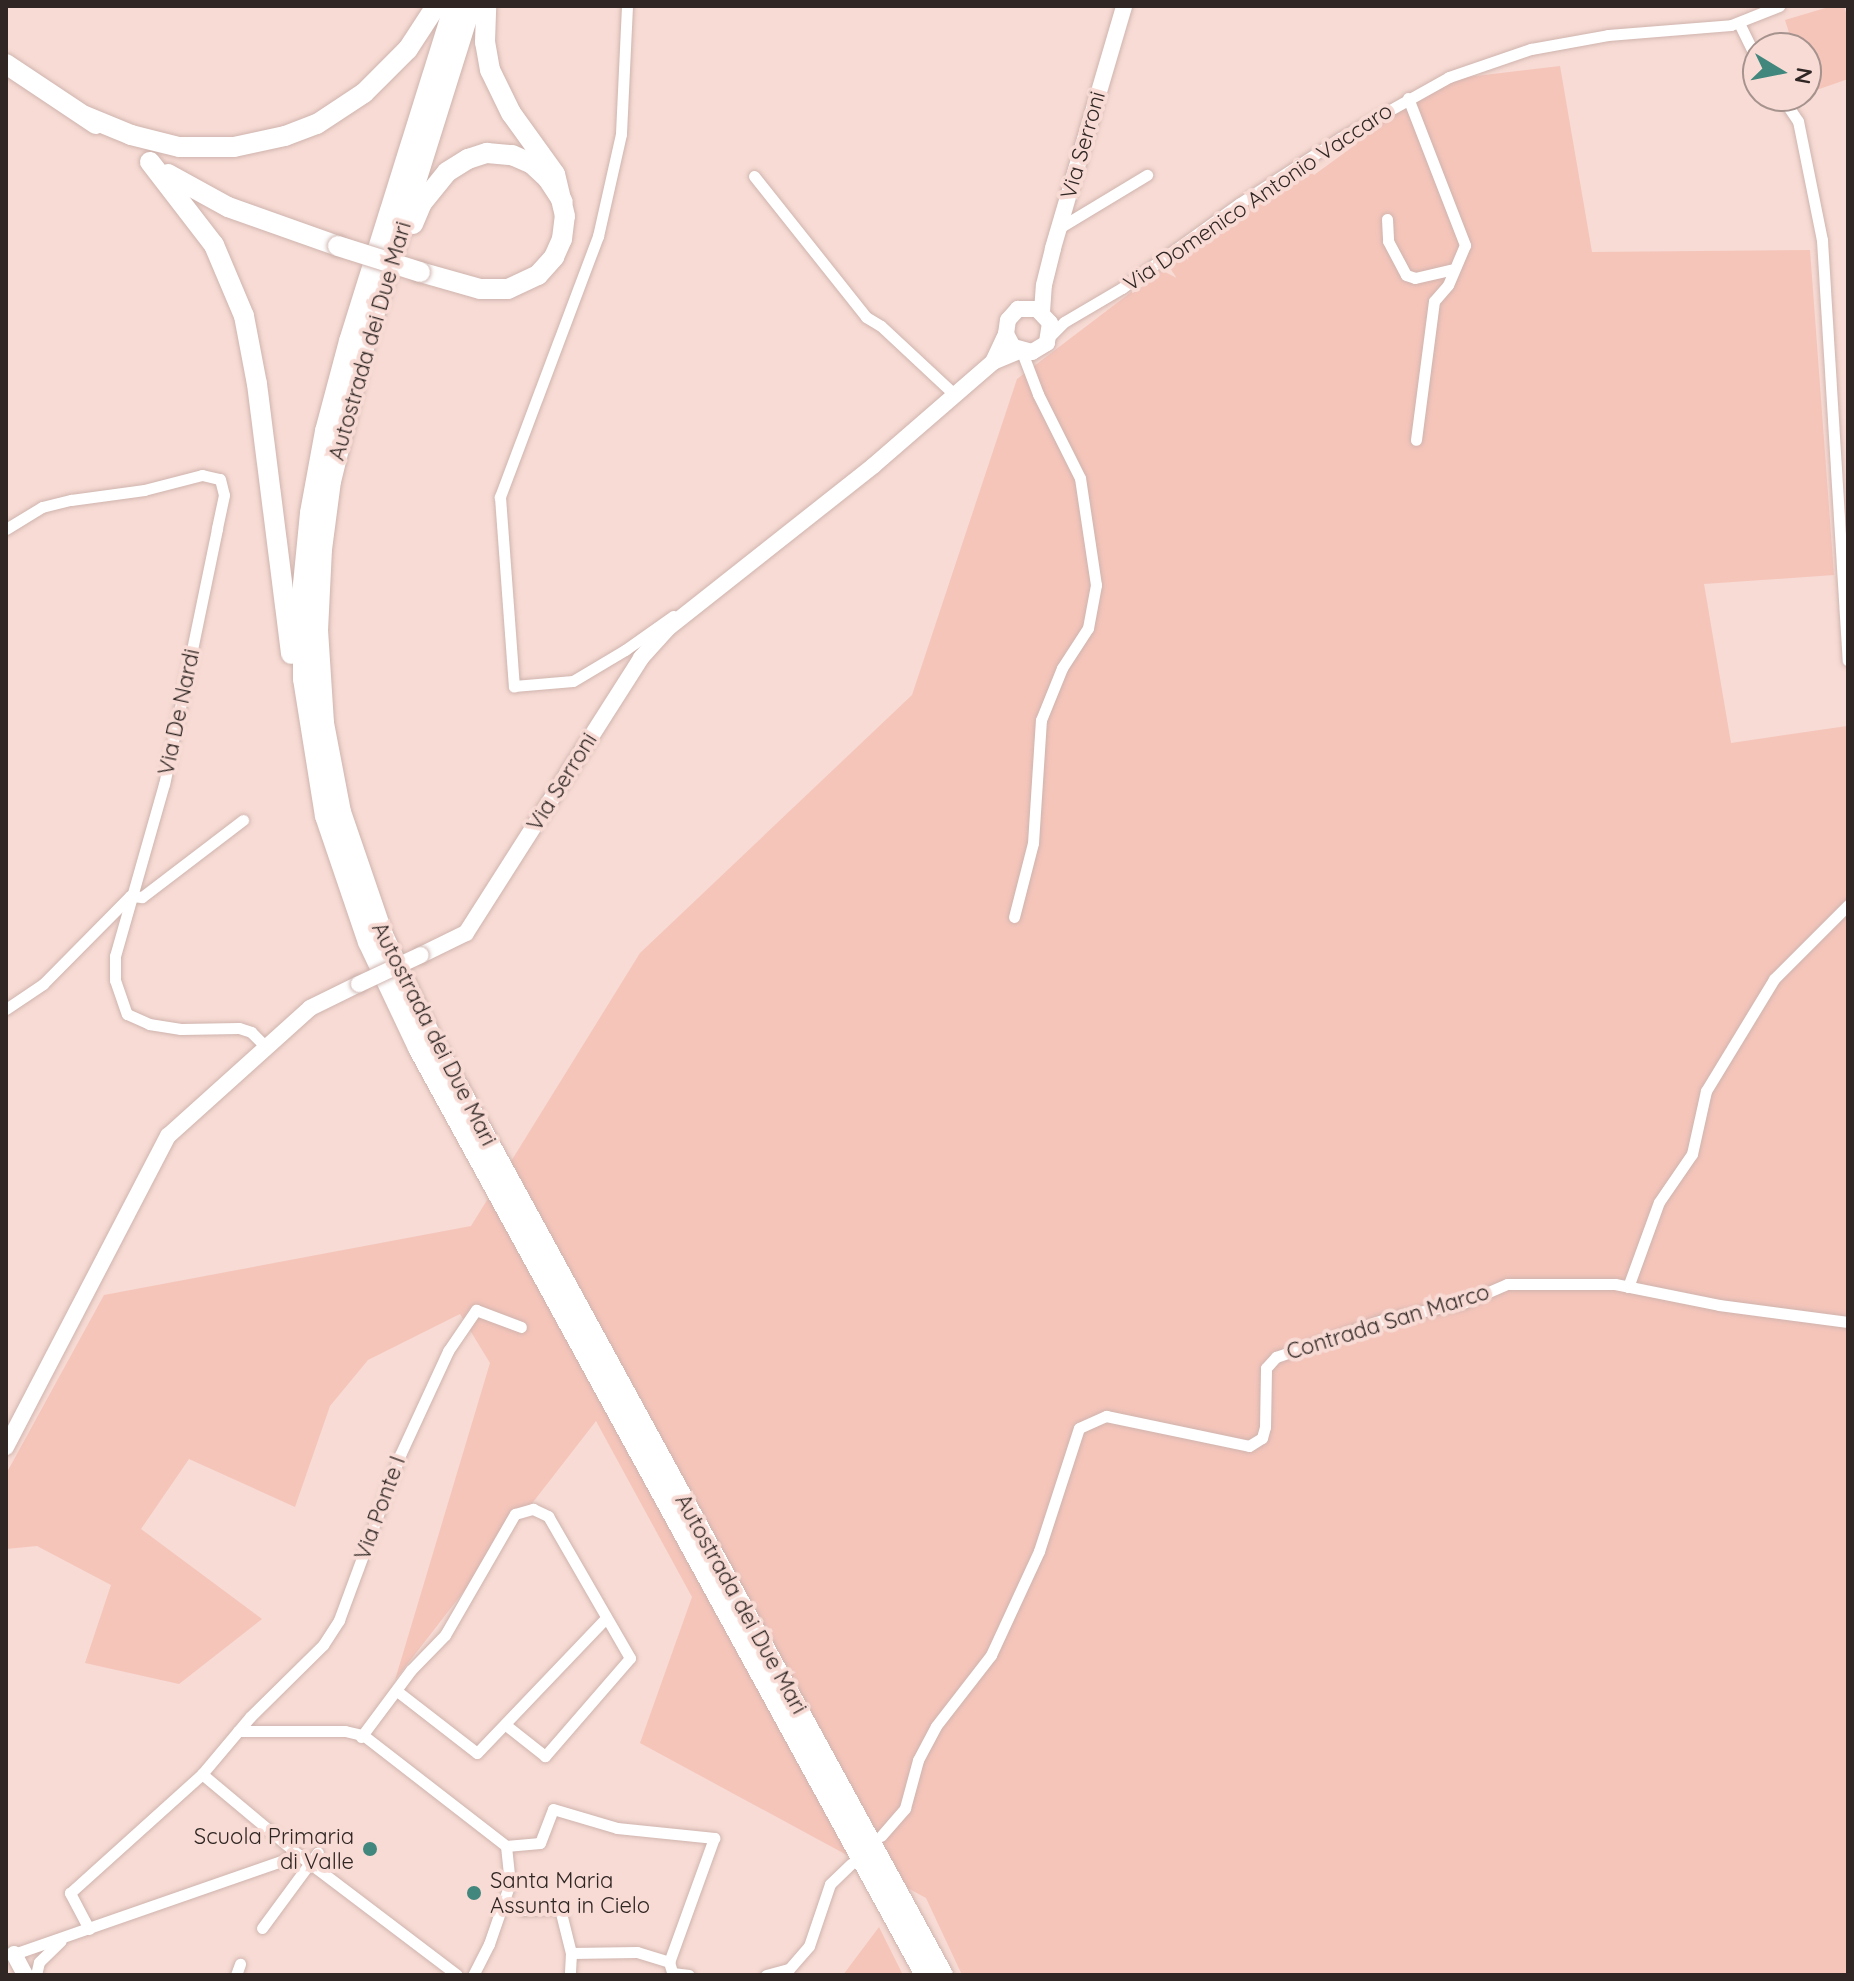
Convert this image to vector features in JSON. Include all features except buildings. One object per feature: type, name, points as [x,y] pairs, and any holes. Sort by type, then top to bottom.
[{"type":"highway","points":[[85,116],[131,135],[187,147],[234,147],[285,136],[325,120],[364,93],[400,57],[436,6]]},
{"type":"highway","name":"Autostrada dei Due Mari","points":[[454,6],[349,341],[325,431],[310,513],[303,584],[303,679],[322,801],[350,898],[390,991],[542,1259],[785,1702],[943,1975]]},
{"type":"highway","name":"Autostrada dei Due Mari","points":[[471,6],[360,361],[326,515],[319,583],[320,677],[331,767],[352,850],[405,986],[542,1259]]},
{"type":"highway","points":[[6,64],[150,162],[228,207],[420,272],[489,290],[508,289],[528,282],[547,267],[558,248],[564,227],[563,202],[555,174],[495,85],[485,42],[486,6]]},
{"type":"highway","points":[[326,515],[395,276],[416,216],[430,191],[447,172],[468,159],[500,153],[532,164],[548,179],[563,202]]},
{"type":"highway","points":[[150,162],[196,217],[214,245],[244,316],[257,384],[300,728],[317,818],[342,900],[362,944],[390,991]]},
{"type":"highway","name":"Autostrada dei Due Mari","points":[[785,1702],[925,1975]]},
{"type":"main road","name":"Via Serroni","points":[[993,362],[1027,355],[1049,337],[1044,314],[1044,285],[1121,10]]},
{"type":"main road","name":"Via Serroni","points":[[6,1447],[168,1136],[310,1008],[466,933],[663,627],[873,466],[993,362],[1012,314],[1025,307],[1044,285]]},
{"type":"main road","points":[[1025,307],[1044,314]]},
{"type":"main road","points":[[1006,334],[1027,355]]},
{"type":"street","points":[[627,6],[621,134],[598,236],[500,497],[514,686],[573,681],[663,627]]},
{"type":"street","name":"Via Domenico Antonio Vaccaro","points":[[1049,337],[1064,322],[1122,288],[1327,146],[1449,77],[1531,49],[1608,35],[1739,23],[1779,6]]},
{"type":"street","points":[[1739,23],[1743,32]]},
{"type":"street","points":[[1408,98],[1464,239],[1463,250],[1451,270],[1448,285],[1434,301],[1416,440]]},
{"type":"street","points":[[1792,112],[1798,121],[1822,240],[1848,660]]},
{"type":"street","points":[[1059,228],[1147,175]]},
{"type":"street","points":[[754,176],[866,317],[955,395]]},
{"type":"street","points":[[1387,219],[1388,241],[1406,275],[1415,278],[1451,270]]},
{"type":"street","points":[[1044,314],[1064,322]]},
{"type":"street","points":[[1014,917],[1033,843],[1041,720],[1056,679],[1088,628],[1096,585],[1080,478],[1038,394],[1027,355]]},
{"type":"street","name":"Via De Nardi","points":[[6,529],[42,507],[71,500],[144,490],[202,475],[220,479],[223,486],[220,518],[164,784],[115,956],[115,980],[127,1014],[149,1024],[181,1029],[239,1028],[251,1032],[266,1047]]},
{"type":"street","points":[[6,1009],[43,984],[130,896],[142,897],[243,820]]},
{"type":"street","points":[[1628,1287],[1659,1202],[1692,1154],[1706,1091],[1774,979],[1848,905]]},
{"type":"street","name":"Contrada San Marco","points":[[881,1836],[905,1808],[918,1760],[936,1726],[991,1655],[1039,1551],[1079,1428],[1106,1416],[1249,1446],[1262,1438],[1266,1368],[1276,1357],[1385,1319],[1463,1303],[1507,1284],[1628,1287],[1719,1305],[1848,1322]]},
{"type":"street","name":"Via Ponte I","points":[[89,1929],[70,1893],[202,1774],[238,1731],[323,1645],[339,1620],[400,1455],[448,1351],[476,1310],[521,1327]]},
{"type":"street","points":[[362,1736],[411,1670],[445,1635],[515,1514],[533,1509],[548,1516],[630,1658],[545,1756],[507,1726]]},
{"type":"street","points":[[397,1691],[477,1753],[507,1726],[606,1618]]},
{"type":"street","points":[[238,1731],[345,1731],[362,1736],[436,1792],[507,1852],[510,1883],[489,1944],[473,1975]]},
{"type":"street","points":[[202,1774],[305,1859],[457,1975]]},
{"type":"street","points":[[507,1852],[540,1843],[553,1809],[617,1828],[714,1838],[671,1970]]},
{"type":"street","points":[[14,1965],[64,1938],[305,1859],[318,1852]]},
{"type":"street","points":[[262,1928],[305,1859]]},
{"type":"street","points":[[766,1975],[789,1969],[809,1946],[830,1884],[851,1864]]},
{"type":"street","points":[[522,1910],[560,1909],[571,1953],[570,1975]]},
{"type":"street","points":[[36,1975],[39,1962],[64,1938]]},
{"type":"street","points":[[571,1953],[637,1952],[671,1970],[689,1975]]},
{"type":"shaded area","points":[[1832,6],[1844,6],[1848,19],[1848,79],[1822,88],[1822,32],[1789,32],[1785,20]]},
{"type":"shaded area","points":[[1560,66],[1592,252],[1810,250],[1834,575],[1704,584],[1731,743],[1847,726],[1848,720],[1848,1975],[962,1975],[926,1898],[640,1743],[692,1597],[596,1421],[395,1680],[490,1363],[460,1314],[368,1360],[330,1406],[295,1507],[189,1459],[141,1529],[262,1619],[179,1684],[85,1663],[111,1585],[37,1546],[6,1549],[6,1474],[104,1295],[471,1226],[640,953],[912,695],[1017,379],[1218,226],[1307,167],[1314,175],[1351,148],[1354,133],[1459,78]]},
{"type":"shaded area","points":[[879,1927],[903,1975],[843,1975]]},
{"type":"place","name":"Scuola Primaria di Valle","points":[[370,1849]]},
{"type":"place","name":"Santa Maria Assunta in Cielo","points":[[474,1893]]}]
